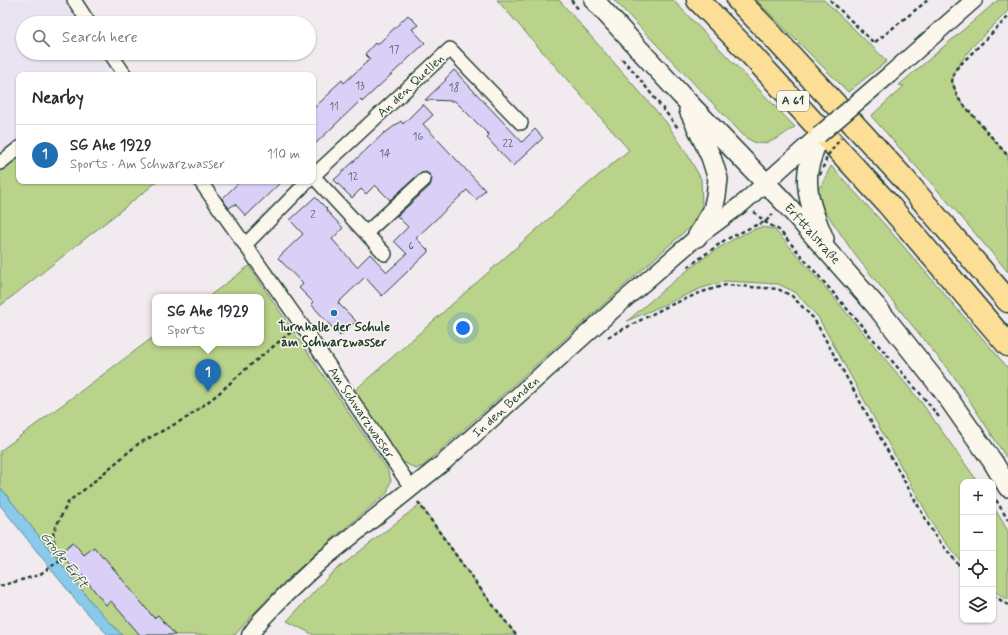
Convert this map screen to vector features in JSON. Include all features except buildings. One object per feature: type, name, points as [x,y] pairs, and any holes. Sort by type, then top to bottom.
[{"type":"highway","name":"A 61","points":[[698,0],[747,50],[887,203],[1008,345]]},
{"type":"highway","name":"A 61","points":[[738,0],[905,180],[1008,301]]},
{"type":"main road","name":"Erfttalstraße","points":[[587,6],[681,95],[766,182],[829,252],[876,306],[941,388],[993,462],[1008,487]]},
{"type":"main road","points":[[681,95],[711,157],[718,179],[716,196],[712,210],[697,237]]},
{"type":"main road","points":[[819,135],[808,171],[808,186],[815,217],[829,252]]},
{"type":"street","points":[[74,0],[84,16]]},
{"type":"street","name":"In den Benden","points":[[250,635],[261,620],[284,596],[321,561],[444,462],[623,301],[697,237],[743,203],[794,156],[889,76],[974,0]]},
{"type":"street","name":"An den Quellen","points":[[316,173],[450,49],[521,123]]},
{"type":"street","points":[[113,60],[119,72]]},
{"type":"street","points":[[0,163],[16,150]]},
{"type":"street","name":"An den Quellen","points":[[316,179],[385,254]]},
{"type":"street","points":[[366,234],[424,180]]},
{"type":"street","name":"Am Schwarzwasser","points":[[202,184],[301,324],[412,489]]},
{"type":"street","points":[[245,246],[305,184]]},
{"type":"path","points":[[570,0],[587,6]]},
{"type":"path","points":[[830,0],[874,43],[928,0]]},
{"type":"path","points":[[1008,17],[956,69],[952,81],[958,98],[1008,156]]},
{"type":"path","points":[[620,56],[635,73],[678,130]]},
{"type":"path","points":[[743,203],[765,222],[779,230],[943,422]]},
{"type":"path","points":[[606,338],[666,307],[702,292],[726,285],[778,289],[792,296],[814,319],[935,536],[960,566]]},
{"type":"path","points":[[0,586],[39,575],[60,560],[55,548],[53,532],[69,501],[138,444],[188,417],[218,394],[248,367],[301,324]]},
{"type":"path","points":[[412,489],[415,500],[420,504],[476,583],[516,635]]},
{"type":"path","points":[[996,500],[1008,520]]},
{"type":"path","points":[[996,597],[1008,605]]},
{"type":"shaded area","points":[[0,0],[69,0],[79,16],[16,16],[16,60],[107,60],[112,68],[107,72],[16,72],[16,143],[0,156]]},
{"type":"green space","points":[[497,0],[559,0],[666,122],[686,152],[701,179],[702,206],[692,225],[423,466],[416,469],[398,459],[354,391],[587,185],[629,150]]},
{"type":"green space","points":[[614,0],[673,0],[795,127],[767,143],[757,143],[745,137]]},
{"type":"green space","points":[[756,0],[824,0],[887,61],[848,92]]},
{"type":"green space","points":[[998,0],[1008,0],[1008,11],[971,48],[956,69],[952,81],[958,98],[1008,156],[1008,272],[871,116],[904,86],[899,85]]},
{"type":"green space","points":[[16,158],[16,184],[154,184],[0,306],[0,171]]},
{"type":"green space","points":[[831,166],[885,225],[1008,368],[1008,460],[955,378],[855,255],[821,205],[815,189],[821,186]]},
{"type":"green space","points":[[761,227],[774,229],[825,287],[921,402],[976,479],[960,479],[960,560],[938,533],[818,317],[795,292],[778,284],[726,281],[702,288],[627,321],[674,281],[708,255],[743,234]]},
{"type":"green space","points":[[249,266],[387,469],[391,480],[387,493],[288,578],[235,635],[122,635],[93,604],[0,487],[0,451],[152,338],[152,346],[264,346],[264,294],[212,294]]},
{"type":"green space","points":[[420,504],[476,583],[516,635],[314,635],[287,621],[331,574]]},
{"type":"green space","points":[[996,511],[1008,531],[1008,600],[996,592]]},
{"type":"water","points":[[0,487],[93,604],[122,635],[108,635],[78,603],[0,505]]},
{"type":"place","name":"Turnhalle der Schule am Schwarzwasser","points":[[334,313]]},
{"type":"place","name":"SG Ahe 1929","points":[[208,392]]},
{"type":"water label","name":"Große Erft","points":[[64,560]]}]
